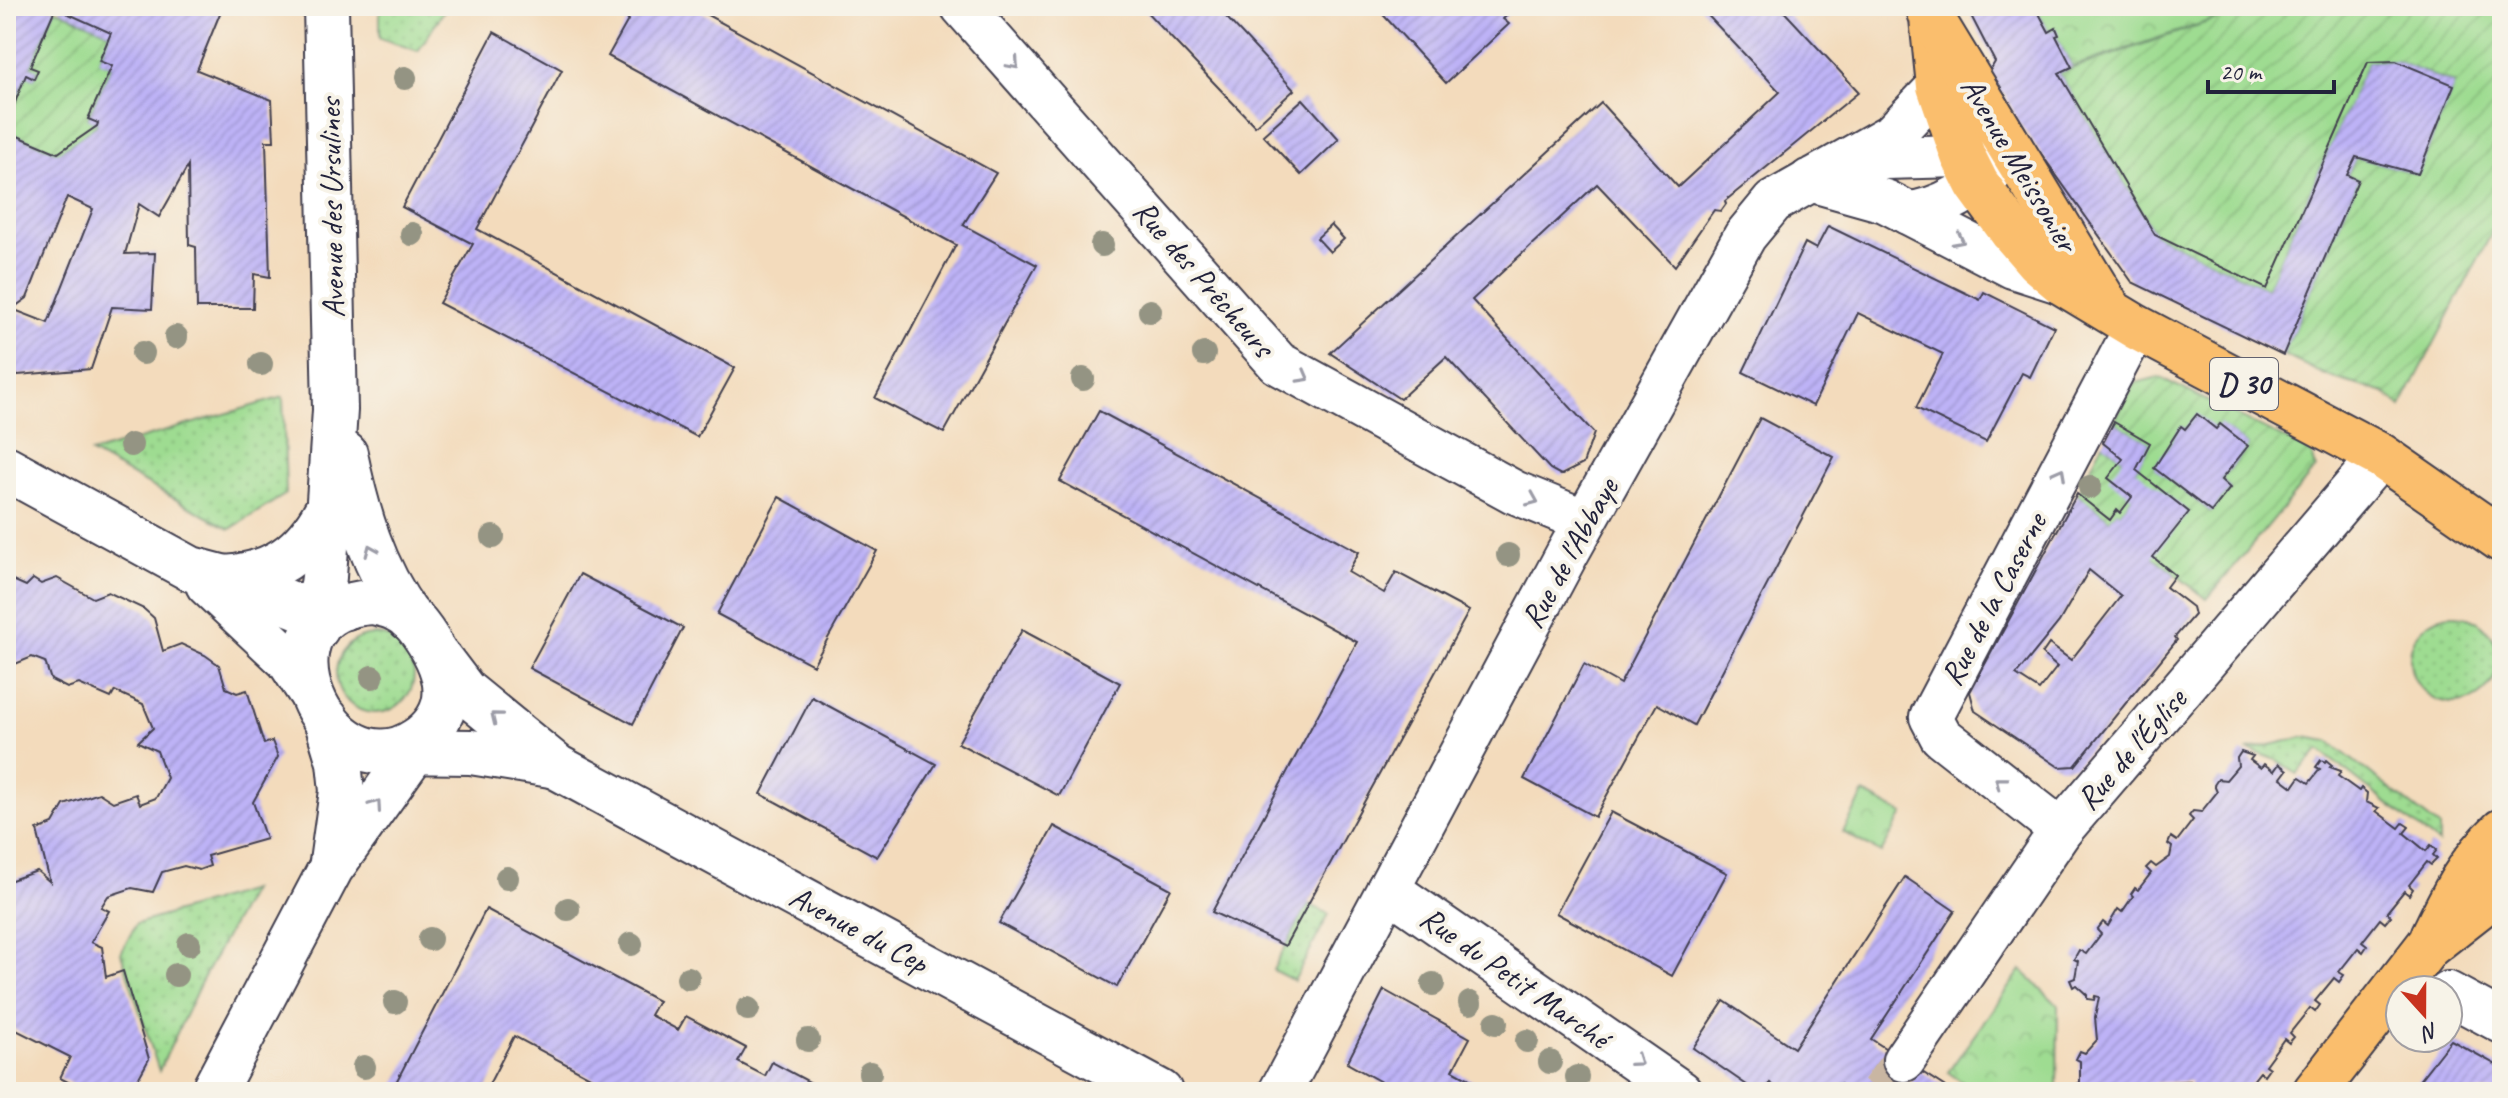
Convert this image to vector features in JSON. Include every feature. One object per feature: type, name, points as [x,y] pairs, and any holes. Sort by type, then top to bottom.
[{"type":"main road","name":"D 30","points":[[1930,12],[1939,86]]},
{"type":"main road","name":"Avenue Meissonier","points":[[1930,12],[2015,154],[2122,318]]},
{"type":"main road","name":"Avenue Meissonier","points":[[1939,86],[1970,170],[2012,232],[2037,261],[2063,283],[2122,318],[2381,456],[2502,540]]},
{"type":"main road","points":[[2426,970],[2456,888],[2472,862],[2502,831]]},
{"type":"main road","points":[[2315,1092],[2502,888]]},
{"type":"street","name":"Avenue des Ursulines","points":[[326,6],[335,410],[327,510],[328,615]]},
{"type":"street","name":"Rue des Prêcheurs","points":[[962,6],[1278,363],[1514,492],[1585,521]]},
{"type":"street","name":"Rue de l'Abbaye","points":[[1280,1092],[1585,521],[1745,236],[1773,202],[1893,134],[1939,86]]},
{"type":"street","points":[[1810,180],[1856,164],[1885,158],[1970,170],[2015,154]]},
{"type":"street","points":[[1908,213],[1945,205],[1970,170]]},
{"type":"street","points":[[1810,180],[1885,201],[2013,267],[2063,283]]},
{"type":"street","name":"Rue de la Caserne","points":[[2061,830],[1941,736],[1931,717],[2122,318]]},
{"type":"street","name":"Avenue des Ursulines","points":[[335,410],[354,498],[366,536],[384,578],[409,618]]},
{"type":"street","name":"Rue de l'Église","points":[[1904,1060],[2061,830],[2381,456]]},
{"type":"street","points":[[6,468],[208,574],[287,604],[328,615]]},
{"type":"street","points":[[208,574],[248,576],[277,565],[290,557],[317,528],[327,510]]},
{"type":"street","points":[[208,574],[298,670],[336,732],[351,743],[410,743]]},
{"type":"street","points":[[213,1092],[331,868],[410,743],[442,709],[445,678],[439,658],[409,618],[396,608],[382,604],[359,603],[328,615],[308,644],[304,661],[339,762],[342,791],[331,868]]},
{"type":"street","name":"Avenue du Cep","points":[[439,658],[464,691],[557,767],[1160,1092]]},
{"type":"street","name":"Avenue du Cep","points":[[410,743],[557,767]]},
{"type":"street","name":"Rue du Petit Marché","points":[[1388,889],[1681,1092]]},
{"type":"street","points":[[2464,1002],[2502,1022]]},
{"type":"green space","points":[[380,6],[447,6],[418,51],[380,38]]},
{"type":"green space","points":[[2035,6],[2225,6],[2222,17],[2072,67],[2056,36],[2056,29],[2049,32]]},
{"type":"green space","points":[[2225,6],[2502,6],[2502,213],[2401,407],[2385,393],[2330,377],[2283,355],[2358,180],[2347,175],[2356,157],[2418,174],[2454,84],[2396,61],[2368,62],[2267,289],[2155,235],[2059,73],[2222,17]]},
{"type":"green space","points":[[55,9],[111,33],[99,60],[112,66],[88,118],[98,123],[97,126],[58,153],[6,131],[26,75],[34,79],[38,71],[30,67]]},
{"type":"green space","points":[[2159,377],[2311,452],[2316,468],[2207,599],[2153,557],[2136,470],[2149,443],[2114,422],[2135,383]],"holes":[[[2220,425],[2248,446],[2221,480],[2230,488],[2211,512],[2155,468],[2181,427],[2216,429]]]},
{"type":"green space","points":[[283,397],[286,494],[230,529],[91,453]]},
{"type":"green space","points":[[2103,443],[2123,459],[2132,497],[2110,520],[2077,494]]},
{"type":"green space","points":[[2454,615],[2471,618],[2485,628],[2495,642],[2498,659],[2495,676],[2485,690],[2471,700],[2454,703],[2437,700],[2423,690],[2413,676],[2410,659],[2413,642],[2423,628],[2437,618]]},
{"type":"green space","points":[[375,635],[390,638],[403,646],[411,659],[414,674],[411,689],[403,702],[390,710],[375,713],[360,710],[347,702],[339,689],[336,674],[339,659],[347,646],[360,638]]},
{"type":"green space","points":[[2305,737],[2328,741],[2439,827],[2439,844],[2319,750],[2297,774],[2276,760],[2249,750]]},
{"type":"green space","points":[[1864,793],[1903,814],[1881,853],[1843,832]]},
{"type":"green space","points":[[251,890],[200,984],[159,1071],[121,953],[136,924]]},
{"type":"green space","points":[[1308,904],[1329,914],[1294,981],[1273,970]]},
{"type":"green space","points":[[2021,970],[2058,1005],[2057,1092],[1976,1092],[1948,1072]]},
{"type":"building","points":[[6,6],[48,6],[55,9],[30,67],[38,70],[34,79],[26,75],[6,125]]},
{"type":"building","points":[[62,6],[223,6],[197,70],[272,100],[274,141],[266,141],[270,277],[254,274],[253,308],[197,308],[196,247],[189,245],[188,166],[159,217],[139,204],[125,254],[155,253],[152,309],[112,307],[91,369],[6,376],[6,131],[58,153],[97,126],[98,123],[88,119],[112,66],[99,61],[111,33],[60,10]],"holes":[[[67,197],[93,209],[48,323],[12,309],[27,298]]]},
{"type":"building","points":[[636,6],[691,6],[996,173],[963,225],[1037,265],[944,433],[875,398],[956,245],[608,56]]},
{"type":"building","points":[[1141,6],[1216,6],[1294,90],[1255,126]]},
{"type":"building","points":[[1375,6],[1517,6],[1503,19],[1509,24],[1446,83]]},
{"type":"building","points":[[1699,6],[1779,6],[1859,92],[1725,201],[1721,211],[1714,210],[1675,266],[1597,184],[1472,300],[1594,433],[1583,464],[1561,475],[1550,469],[1446,357],[1400,399],[1330,353],[1601,103],[1678,187],[1780,92]]},
{"type":"building","points":[[1966,6],[2035,6],[2049,32],[2056,28],[2059,35],[2056,36],[2072,67],[2059,73],[2155,235],[2267,289],[2368,62],[2396,61],[2454,85],[2418,174],[2356,157],[2347,175],[2358,180],[2283,355],[2132,282],[2020,124],[2005,94],[1994,90],[1989,72],[1995,62]]},
{"type":"building","points":[[494,32],[562,70],[477,229],[735,368],[697,437],[439,303],[473,244],[402,207]]},
{"type":"building","points":[[1303,99],[1339,139],[1301,175],[1263,135]]},
{"type":"building","points":[[1331,225],[1344,239],[1330,252],[1317,238]]},
{"type":"building","points":[[1828,226],[1980,300],[1984,292],[2054,327],[2030,377],[2022,373],[1986,442],[1916,408],[1943,354],[1858,313],[1813,406],[1743,372],[1805,243],[1816,249]]},
{"type":"building","points":[[1099,411],[1359,552],[1348,572],[1384,593],[1396,572],[1469,611],[1285,946],[1212,912],[1357,642],[1060,481]]},
{"type":"building","points":[[2197,414],[2216,429],[2220,424],[2248,446],[2221,480],[2230,488],[2211,512],[2154,468],[2181,426],[2185,429]]},
{"type":"building","points":[[1760,418],[1834,457],[1694,725],[1657,704],[1595,817],[1524,779],[1584,664],[1620,684]]},
{"type":"building","points":[[2114,422],[2150,443],[2136,470],[2189,512],[2153,557],[2175,575],[2166,587],[2192,607],[2194,615],[2075,766],[2059,767],[1975,711],[1970,692],[2077,494],[2110,520],[2132,497],[2108,478],[2123,459],[2103,443]],"holes":[[[2089,570],[2121,596],[2071,660],[2049,644],[2042,654],[2057,667],[2039,690],[2016,675],[2059,622]]]},
{"type":"building","points":[[779,497],[877,551],[813,665],[717,614]]},
{"type":"building","points":[[580,574],[683,628],[633,724],[529,668]]},
{"type":"building","points":[[6,577],[26,586],[33,579],[41,584],[57,578],[93,598],[108,592],[144,609],[154,618],[163,651],[181,644],[205,655],[219,665],[226,688],[237,693],[247,690],[264,744],[272,741],[278,757],[253,802],[266,839],[207,856],[210,866],[199,870],[184,866],[162,872],[153,892],[132,888],[108,896],[101,907],[109,911],[91,942],[102,947],[106,977],[123,971],[149,1059],[131,1092],[68,1092],[72,1084],[60,1078],[70,1057],[6,1025],[6,882],[37,871],[50,882],[37,830],[53,824],[64,805],[99,793],[113,802],[136,794],[140,804],[156,798],[167,778],[157,751],[138,742],[153,728],[143,704],[115,691],[111,698],[79,684],[67,688],[51,680],[45,662],[32,657],[15,664],[6,679]]},
{"type":"building","points":[[1022,630],[1120,683],[1059,796],[958,743]]},
{"type":"building","points":[[812,697],[936,764],[877,857],[761,794]]},
{"type":"building","points":[[2241,752],[2253,756],[2250,760],[2261,768],[2264,764],[2274,771],[2279,764],[2287,770],[2281,778],[2293,787],[2300,777],[2309,783],[2320,769],[2316,767],[2321,760],[2326,760],[2332,765],[2330,767],[2341,771],[2338,776],[2367,793],[2366,802],[2379,808],[2376,811],[2399,828],[2403,823],[2409,827],[2404,833],[2426,851],[2431,845],[2437,850],[2433,855],[2437,859],[2431,865],[2427,862],[2409,885],[2413,889],[2409,895],[2404,891],[2387,912],[2391,916],[2385,923],[2380,919],[2362,942],[2367,946],[2363,952],[2358,948],[2339,972],[2344,975],[2339,982],[2334,978],[2315,1001],[2320,1005],[2315,1012],[2310,1008],[2290,1033],[2294,1037],[2289,1043],[2284,1039],[2265,1065],[2269,1068],[2264,1075],[2260,1072],[2244,1092],[2184,1092],[2183,1085],[2191,1085],[2190,1081],[2154,1083],[2152,1086],[2148,1083],[2142,1092],[2077,1092],[2075,1086],[2080,1083],[2080,1061],[2076,1059],[2080,1051],[2085,1053],[2097,1040],[2095,1017],[2099,997],[2087,999],[2087,995],[2076,985],[2073,987],[2070,980],[2075,978],[2078,961],[2074,959],[2079,950],[2086,954],[2101,934],[2097,930],[2103,922],[2108,926],[2118,909],[2122,912],[2135,888],[2138,890],[2151,873],[2146,868],[2151,863],[2156,867],[2170,857],[2172,847],[2168,844],[2171,837],[2177,841],[2193,820],[2189,816],[2193,811],[2201,812],[2217,792],[2214,785],[2218,779],[2226,780],[2238,766],[2237,758]]},
{"type":"building","points":[[1611,812],[1727,873],[1672,976],[1556,913]]},
{"type":"building","points":[[1054,826],[1171,889],[1117,987],[999,923]]},
{"type":"building","points":[[1905,877],[1955,911],[1871,1039],[1953,1092],[1853,1092],[1840,1084],[1835,1092],[1783,1092],[1770,1083],[1764,1092],[1757,1092],[1693,1048],[1724,1001],[1794,1048]]},
{"type":"building","points":[[486,909],[658,1001],[650,1015],[678,1030],[686,1016],[746,1048],[738,1062],[765,1076],[772,1062],[828,1092],[618,1092],[514,1036],[485,1092],[391,1092]]},
{"type":"building","points":[[1384,990],[1470,1038],[1453,1070],[1493,1092],[1399,1092],[1347,1063]]},
{"type":"building","points":[[2464,1047],[2502,1068],[2502,1092],[2410,1092],[2440,1054],[2464,1054]]},
{"type":"tunnel","points":[[1881,1092],[1904,1060]]}]
